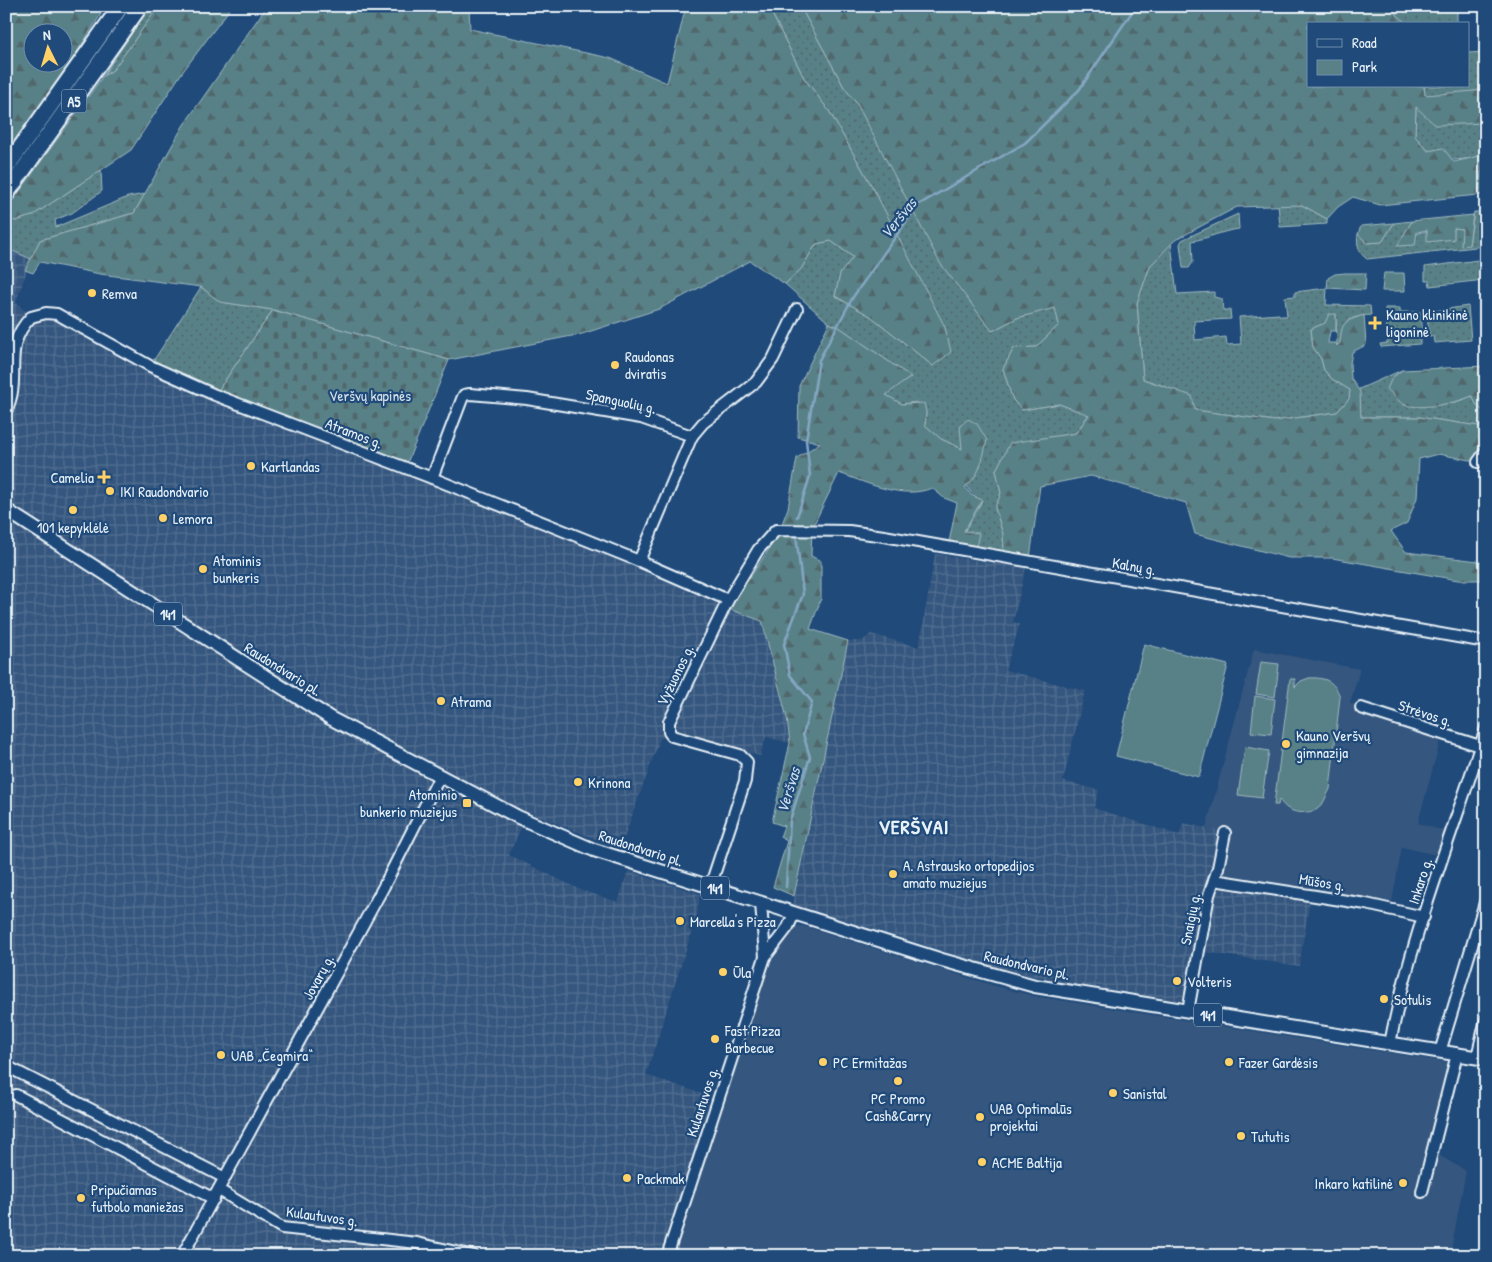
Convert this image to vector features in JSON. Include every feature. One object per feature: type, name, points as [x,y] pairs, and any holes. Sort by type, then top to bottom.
[{"type":"highway","name":"A5","points":[[6,168],[121,6]]},
{"type":"highway","name":"A5","points":[[6,194],[140,6]]},
{"type":"main road","name":"Raudondvario pl.","points":[[6,510],[330,718],[440,776],[558,835],[594,850],[999,977],[1059,990],[1481,1058]]},
{"type":"street","points":[[639,561],[692,436],[703,423],[756,382],[773,359],[797,309]]},
{"type":"street","name":"Atramos g.","points":[[6,411],[12,394],[11,361],[14,342],[31,317],[46,313],[57,314],[150,366],[210,393],[432,478],[639,561],[728,600]]},
{"type":"street","name":"Spanguolių g.","points":[[432,478],[462,399],[464,395],[470,394],[527,398],[641,418],[692,436]]},
{"type":"street","points":[[1478,462],[1486,451]]},
{"type":"street","name":"Kalnų g.","points":[[728,600],[758,550],[776,530],[849,531],[1486,642]]},
{"type":"street","name":"Vyžuonos g.","points":[[710,887],[745,781],[747,762],[740,754],[672,736],[668,727],[728,600]]},
{"type":"street","name":"Strėvos g.","points":[[1361,708],[1480,746]]},
{"type":"street","name":"Inkaro g.","points":[[1390,1044],[1400,998],[1424,917],[1486,728]]},
{"type":"street","name":"Jovarų g.","points":[[217,1195],[384,886],[440,776]]},
{"type":"street","name":"Snaigių g.","points":[[1188,1011],[1209,895],[1225,833]]},
{"type":"street","name":"Mūšos g.","points":[[1214,880],[1366,904],[1424,917]]},
{"type":"street","points":[[1440,1052],[1486,899]]},
{"type":"street","name":"Kulautuvos g.","points":[[761,903],[766,957]]},
{"type":"street","name":"Kulautuvos g.","points":[[667,1256],[766,957],[794,914]]},
{"type":"street","points":[[1481,1058],[1486,1020]]},
{"type":"street","points":[[1422,1192],[1457,1054]]},
{"type":"street","points":[[12,1068],[226,1178]]},
{"type":"street","name":"Kulautuvos g.","points":[[16,1095],[282,1228],[418,1243],[474,1256]]},
{"type":"street","points":[[182,1256],[217,1195]]},
{"type":"shaded area","points":[[6,248],[31,259],[16,302],[31,317],[46,313],[150,366],[432,478],[729,609],[762,621],[787,718],[790,743],[766,737],[760,756],[676,732],[660,739],[620,849],[528,812],[509,855],[581,890],[618,902],[628,871],[700,894],[697,915],[646,1075],[706,1095],[708,1105],[663,1256],[486,1256],[397,1236],[391,1256],[6,1256],[6,411],[13,347],[6,343]]},
{"type":"shaded area","points":[[935,554],[1026,568],[1013,622],[1020,624],[1005,670],[1085,691],[1063,781],[1099,790],[1094,808],[1179,835],[1183,823],[1227,832],[1223,875],[1312,889],[1299,966],[1197,951],[1187,1002],[1056,981],[998,968],[793,904],[848,641],[862,641],[871,634],[919,647]]},
{"type":"shaded area","name":"Kauno Veršvų gimnazija","points":[[1254,649],[1360,669],[1350,703],[1443,731],[1418,823],[1444,831],[1436,855],[1402,847],[1392,902],[1222,875],[1227,832],[1206,828]]},
{"type":"shaded area","points":[[796,926],[803,926],[992,985],[1034,996],[1459,1064],[1432,1151],[1466,1171],[1450,1256],[674,1256],[768,965],[790,931]]},
{"type":"green space","points":[[9,6],[106,6],[72,60],[72,22],[22,22],[22,72],[64,72],[6,152],[6,12]]},
{"type":"green space","points":[[150,6],[159,6],[113,70],[103,76]]},
{"type":"green space","points":[[159,6],[232,6],[181,74],[131,150],[32,216],[15,221],[6,217],[6,210],[103,76],[113,70]]},
{"type":"green space","points":[[267,6],[469,6],[470,29],[610,58],[667,83],[686,6],[768,6],[804,78],[829,111],[874,190],[945,327],[951,352],[933,366],[872,317],[835,296],[840,274],[853,257],[831,241],[816,244],[801,269],[785,284],[750,261],[659,309],[582,334],[449,360],[273,310],[220,302],[201,287],[100,274],[40,262],[33,273],[25,270],[40,240],[134,213],[183,126]]},
{"type":"green space","points":[[768,6],[800,6],[844,87],[857,103],[992,331],[1017,318],[1055,307],[1059,325],[1036,347],[1014,348],[1003,369],[1013,400],[1022,410],[1059,404],[1089,414],[1076,433],[1010,444],[996,470],[1001,493],[995,508],[1003,534],[1004,553],[976,547],[964,532],[982,501],[966,485],[963,472],[963,449],[941,439],[925,425],[926,412],[916,402],[902,404],[885,395],[911,377],[839,327],[829,323],[785,284],[801,269],[816,244],[831,241],[853,257],[840,274],[835,296],[872,317],[933,366],[874,190],[829,111],[804,78]]},
{"type":"green space","points":[[800,6],[1388,6],[1405,22],[1307,22],[1307,88],[1424,88],[1425,95],[1486,90],[1486,123],[1435,125],[1416,107],[1415,136],[1428,151],[1443,148],[1454,162],[1484,155],[1478,195],[1380,205],[1353,197],[1338,207],[1327,219],[1302,205],[1237,207],[1175,240],[1150,266],[1137,303],[1143,379],[1192,396],[1195,410],[1275,421],[1337,412],[1349,399],[1350,390],[1332,379],[1324,370],[1321,359],[1313,347],[1311,329],[1325,323],[1329,314],[1336,314],[1336,331],[1330,331],[1328,343],[1336,343],[1337,346],[1340,343],[1345,324],[1352,319],[1364,315],[1366,345],[1352,352],[1350,364],[1351,378],[1360,392],[1361,417],[1419,417],[1485,427],[1475,461],[1438,454],[1419,459],[1417,498],[1407,523],[1391,531],[1406,552],[1486,562],[1486,580],[1458,580],[1332,558],[1289,558],[1195,534],[1186,503],[1091,476],[1040,486],[1030,558],[1004,553],[1003,534],[995,508],[1001,493],[996,470],[1010,443],[1076,433],[1089,415],[1059,404],[1022,410],[1013,400],[1003,369],[1014,348],[1036,347],[1059,325],[1055,308],[1017,318],[992,331],[940,263],[857,104],[844,87]]},
{"type":"green space","points":[[1388,6],[1486,6],[1486,8],[1457,10],[1457,22],[1405,22]]},
{"type":"green space","points":[[1485,52],[1486,90],[1425,96],[1424,88],[1470,88],[1470,53]]},
{"type":"green space","points":[[1416,107],[1486,123],[1486,194],[1478,195],[1484,155],[1453,160],[1445,159],[1431,152],[1415,136]]},
{"type":"green space","points":[[101,170],[102,191],[72,213],[55,220],[56,227],[128,197],[145,194],[134,213],[40,240],[31,259],[6,248],[6,217],[15,221],[32,216]]},
{"type":"green space","points":[[1278,204],[1302,205],[1327,219],[1327,224],[1280,227]]},
{"type":"green space","points":[[1474,212],[1483,212],[1485,246],[1367,259],[1362,254],[1357,241],[1358,234],[1367,243],[1382,242],[1394,223],[1412,221],[1398,246],[1413,235],[1424,232],[1430,232],[1453,240],[1454,228],[1462,229],[1469,245]]},
{"type":"green space","points":[[1238,214],[1239,229],[1192,241],[1193,262],[1189,268],[1183,268],[1180,244],[1182,240]]},
{"type":"green space","points":[[1473,215],[1469,245],[1461,246],[1462,229],[1454,228],[1454,239],[1427,242],[1427,230],[1417,232],[1415,245],[1397,246],[1412,221]]},
{"type":"green space","points":[[1394,223],[1382,242],[1367,243],[1358,234],[1361,226]]},
{"type":"green space","points":[[1171,243],[1177,294],[1214,292],[1214,297],[1222,299],[1223,310],[1230,310],[1231,319],[1194,321],[1195,340],[1226,337],[1227,345],[1241,344],[1239,317],[1279,314],[1280,316],[1287,316],[1285,297],[1295,296],[1295,292],[1327,288],[1326,305],[1370,306],[1371,315],[1356,317],[1344,325],[1340,343],[1337,346],[1336,314],[1325,323],[1311,329],[1313,347],[1321,359],[1324,370],[1332,379],[1350,390],[1349,399],[1337,412],[1275,421],[1194,410],[1167,387],[1143,379],[1137,303],[1150,266]]},
{"type":"green space","points":[[1486,259],[1485,280],[1430,286],[1429,281],[1425,281],[1425,267]]},
{"type":"green space","points":[[1366,273],[1365,290],[1327,288],[1328,278],[1335,274]]},
{"type":"green space","points":[[1384,273],[1404,273],[1405,291],[1382,291]]},
{"type":"green space","points":[[201,287],[221,302],[273,310],[215,395],[150,366]]},
{"type":"green space","points":[[1468,306],[1471,340],[1434,343],[1433,336],[1429,336],[1427,312]]},
{"type":"green space","points":[[1385,308],[1400,308],[1400,312],[1421,312],[1423,337],[1420,337],[1420,344],[1381,347],[1380,344],[1388,343]]},
{"type":"green space","name":"Veršvų kapinės","points":[[273,310],[449,360],[405,468],[215,395]]},
{"type":"green space","points":[[829,323],[839,327],[911,377],[886,395],[902,404],[924,403],[926,412],[925,425],[941,439],[962,449],[960,426],[968,419],[977,424],[987,440],[977,472],[965,487],[971,495],[982,500],[964,531],[979,533],[976,547],[949,542],[957,503],[944,498],[932,488],[921,491],[897,491],[885,489],[839,473],[812,528],[811,556],[821,561],[821,599],[810,629],[848,641],[794,896],[773,887],[787,841],[780,837],[784,826],[772,822],[790,743],[787,718],[762,621],[729,609],[777,537],[788,508],[797,458],[820,443],[798,437],[799,386]]},
{"type":"green space","points":[[1486,366],[1486,412],[1478,407],[1472,396],[1439,405],[1421,407],[1403,404],[1387,389],[1392,378],[1402,370]]},
{"type":"green space","points":[[1402,370],[1392,378],[1404,405],[1448,404],[1472,396],[1478,407],[1486,412],[1486,445],[1475,461],[1485,427],[1419,417],[1361,417],[1359,389]]},
{"type":"green space","points":[[1144,644],[1228,665],[1199,777],[1116,756]]},
{"type":"green space","points":[[1261,662],[1279,664],[1275,697],[1256,694]]},
{"type":"green space","points":[[1309,678],[1320,678],[1329,682],[1340,697],[1330,789],[1322,805],[1316,810],[1295,812],[1282,804],[1279,799],[1278,805],[1274,805],[1290,679],[1295,679],[1295,687],[1301,681]]},
{"type":"green space","points":[[1255,696],[1275,699],[1271,734],[1251,732]]},
{"type":"green space","points":[[1245,747],[1269,751],[1262,798],[1238,795]]},
{"type":"waterway","name":"Veršvas","points":[[797,517],[810,476],[806,440],[819,360],[853,297],[918,205],[1025,143],[1079,90],[1136,6]]},
{"type":"waterway","name":"Veršvas","points":[[786,887],[790,820],[810,757],[803,734],[812,702],[790,675],[784,644],[803,594],[796,534]]},
{"type":"place","name":"Remva","points":[[92,293]]},
{"type":"place","name":"Kauno klinikinė ligoninė","points":[[1375,323]]},
{"type":"place","name":"Raudonas dviratis","points":[[615,365]]},
{"type":"place","name":"Kartlandas","points":[[251,466]]},
{"type":"place","name":"Camelia","points":[[104,477]]},
{"type":"place","name":"IKI Raudondvario","points":[[110,491]]},
{"type":"place","name":"101 kepyklėlė","points":[[73,510]]},
{"type":"place","name":"Lemora","points":[[163,518]]},
{"type":"place","name":"Atominis bunkeris","points":[[203,569]]},
{"type":"place","name":"Atrama","points":[[441,701]]},
{"type":"place","name":"Kauno Veršvų gimnazija","points":[[1286,744]]},
{"type":"place","name":"Krinona","points":[[578,782]]},
{"type":"place","name":"Atominio bunkerio muziejus","points":[[467,803]]},
{"type":"place","name":"A. Astrausko ortopedijos amato muziejus","points":[[893,874]]},
{"type":"place","name":"Marcella's Pizza","points":[[680,921]]},
{"type":"place","name":"Ūla","points":[[723,972]]},
{"type":"place","name":"Volteris","points":[[1177,981]]},
{"type":"place","name":"Sotulis","points":[[1384,999]]},
{"type":"place","name":"Fast Pizza Barbecue","points":[[715,1039]]},
{"type":"place","name":"UAB „Čegmira“","points":[[221,1055]]},
{"type":"place","name":"PC Ermitažas","points":[[823,1062]]},
{"type":"place","name":"Fazer Gardėsis","points":[[1229,1062]]},
{"type":"place","name":"PC Promo Cash&Carry","points":[[898,1081]]},
{"type":"place","name":"Sanistal","points":[[1113,1093]]},
{"type":"place","name":"UAB Optimalūs projektai","points":[[980,1117]]},
{"type":"place","name":"Tututis","points":[[1241,1136]]},
{"type":"place","name":"ACME Baltija","points":[[982,1162]]},
{"type":"place","name":"Packmak","points":[[627,1178]]},
{"type":"place","name":"Inkaro katilinė","points":[[1403,1183]]},
{"type":"place","name":"Pripučiamas futbolo maniežas","points":[[81,1198]]},
{"type":"district","name":"VERŠVAI","points":[[914,826]]}]
